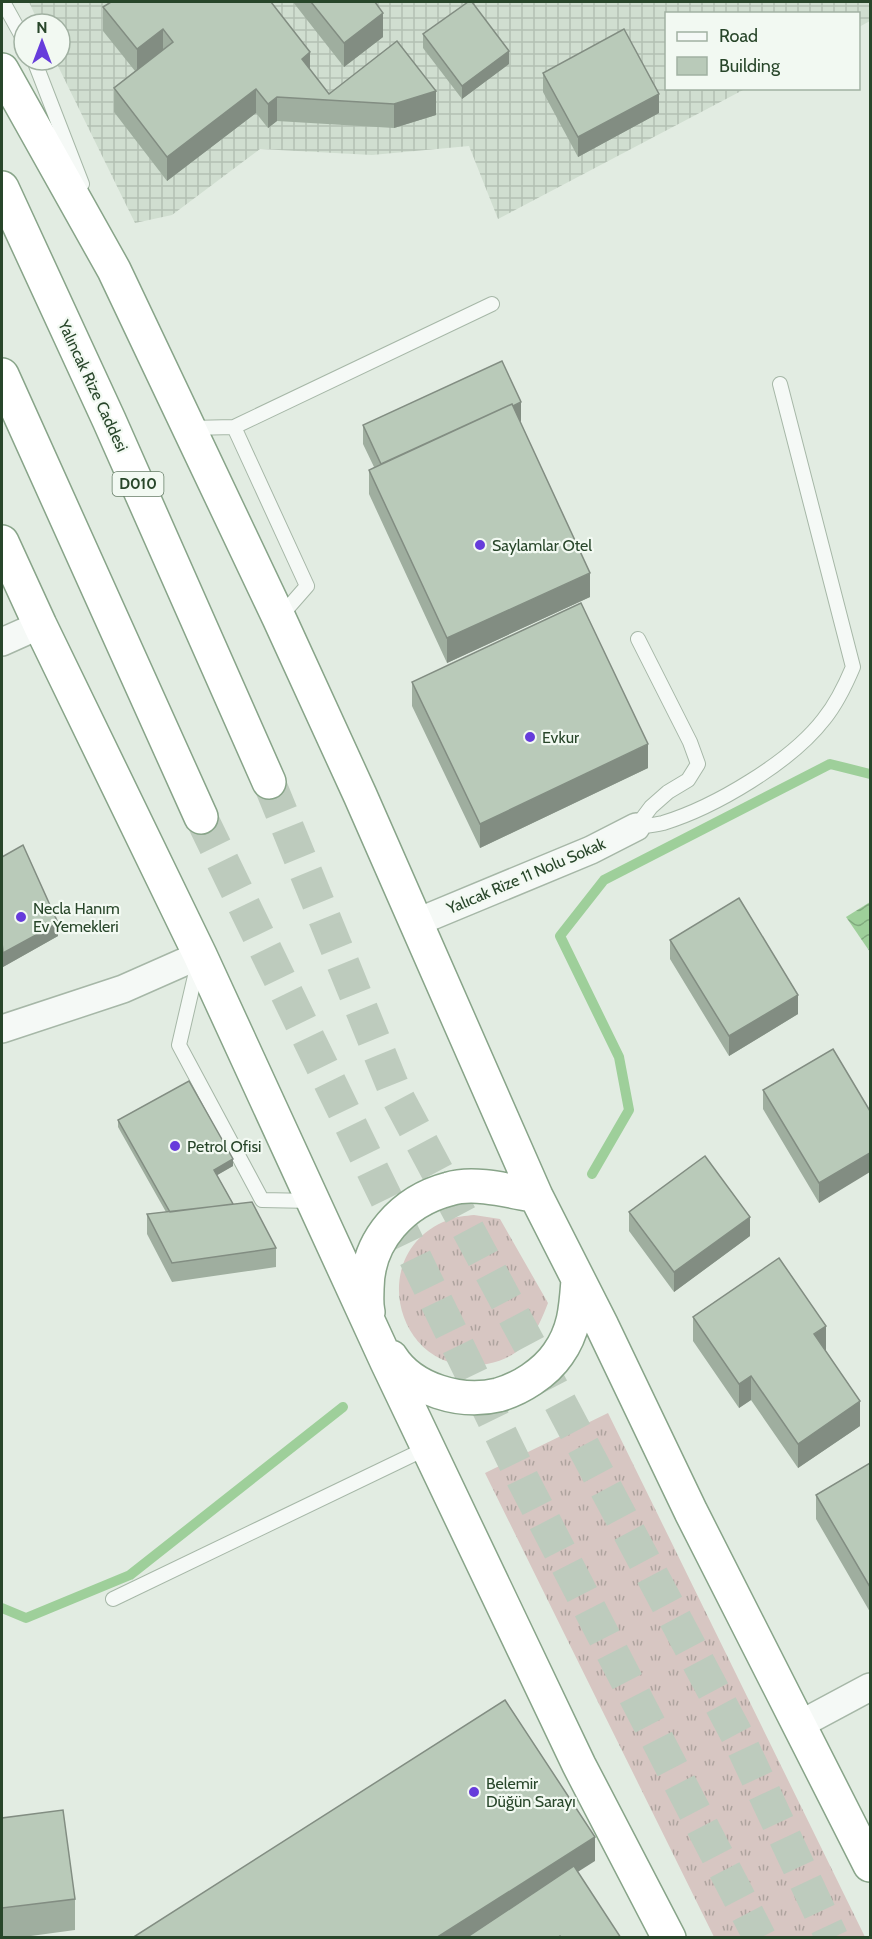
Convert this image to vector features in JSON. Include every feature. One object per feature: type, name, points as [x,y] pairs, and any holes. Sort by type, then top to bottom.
[{"type":"highway","points":[[2,70],[114,270],[360,795],[536,1196],[691,1512],[870,1865]]},
{"type":"highway","name":"Yalıncak Rize Caddesi","points":[[2,188],[110,420],[269,782]]},
{"type":"highway","points":[[2,375],[201,817]]},
{"type":"highway","points":[[2,542],[200,955],[312,1201],[579,1765],[669,1938]]},
{"type":"highway","points":[[536,1196],[487,1187],[450,1188],[417,1202],[393,1221],[376,1247],[367,1276],[367,1307],[375,1332],[397,1366],[426,1388],[462,1397],[498,1395],[532,1380],[558,1354],[574,1322],[578,1280]]},
{"type":"street","points":[[2,642],[40,625]]},
{"type":"street","name":"Yalıcak Rize 11 Nolu Sokak","points":[[415,923],[591,850],[636,827]]},
{"type":"street","points":[[2,1029],[123,989],[200,955]]},
{"type":"street","points":[[799,1725],[870,1687]]},
{"type":"lane","points":[[3,2],[12,18]]},
{"type":"lane","points":[[39,72],[114,270]]},
{"type":"lane","points":[[188,428],[234,427],[492,304]]},
{"type":"lane","points":[[636,827],[661,824],[688,814],[765,772],[800,746],[824,721],[840,697],[854,667],[780,384]]},
{"type":"lane","points":[[234,427],[307,585],[279,618]]},
{"type":"lane","points":[[636,827],[651,807],[668,792],[688,780],[698,764],[690,742],[638,639]]},
{"type":"lane","points":[[200,955],[178,1045],[262,1200],[312,1201]]},
{"type":"lane","points":[[113,1599],[429,1447]]},
{"type":"shaded area","points":[[29,2],[870,2],[870,21],[860,26],[860,12],[665,12],[665,90],[743,90],[498,219],[469,146],[372,155],[260,149],[172,215],[135,223],[61,72],[72,72],[72,12],[34,12]]},
{"type":"green space","points":[[474,1215],[500,1219],[548,1303],[533,1335],[510,1356],[487,1364],[456,1364],[431,1353],[413,1335],[402,1311],[399,1285],[405,1259],[421,1236],[451,1219]]},
{"type":"green space","points":[[608,1413],[865,1937],[714,1937],[485,1473]]},
{"type":"water","points":[[870,902],[870,952],[846,917]]},
{"type":"building","points":[[111,2],[271,2],[310,52],[302,59],[329,94],[397,41],[436,91],[394,104],[277,97],[268,104],[256,89],[167,157],[114,88],[173,42],[163,29],[137,49],[103,7]]},
{"type":"building","points":[[311,2],[375,2],[383,13],[344,43]]},
{"type":"building","points":[[468,2],[472,2],[509,51],[462,86],[423,34]]},
{"type":"building","points":[[624,29],[659,94],[578,137],[543,73]]},
{"type":"building","points":[[502,361],[521,402],[513,406],[512,404],[381,464],[363,425]]},
{"type":"building","name":"Saylamlar Otel","points":[[512,404],[590,573],[447,638],[369,470]]},
{"type":"building","name":"Evkur","points":[[581,603],[648,744],[480,824],[412,682]]},
{"type":"building","points":[[23,845],[58,923],[3,953],[2,857]]},
{"type":"building","points":[[739,898],[798,995],[729,1036],[670,940]]},
{"type":"building","points":[[833,1049],[870,1111],[870,1153],[819,1183],[763,1090]]},
{"type":"building","points":[[189,1081],[233,1159],[214,1170],[233,1204],[170,1212],[118,1120]]},
{"type":"building","points":[[705,1156],[750,1217],[674,1272],[629,1212]]},
{"type":"building","points":[[252,1202],[276,1248],[172,1263],[147,1214]]},
{"type":"building","points":[[779,1258],[826,1326],[814,1334],[860,1401],[798,1444],[751,1376],[739,1384],[693,1317]]},
{"type":"building","points":[[870,1463],[870,1587],[816,1495]]},
{"type":"building","name":"Belemir Düğün Sarayı","points":[[505,1700],[595,1837],[436,1938],[132,1938]]},
{"type":"building","points":[[63,1810],[75,1899],[2,1908],[2,1818]]},
{"type":"building","points":[[574,1866],[621,1938],[561,1938],[560,1936],[557,1938],[466,1938]]},
{"type":"waterway","points":[[592,1174],[629,1110],[619,1057],[560,936],[604,880],[830,764],[870,774]]},
{"type":"waterway","points":[[2,1608],[26,1618],[130,1575],[343,1407]]},
{"type":"tunnel","points":[[269,782],[396,1094],[738,1737],[832,1938]]},
{"type":"tunnel","points":[[201,817],[523,1480],[760,1938]]},
{"type":"place","name":"Saylamlar Otel","points":[[480,545]]},
{"type":"place","name":"Evkur","points":[[530,737]]},
{"type":"place","name":"Necla Hanım Ev Yemekleri","points":[[21,917]]},
{"type":"place","name":"Petrol Ofisi","points":[[175,1146]]},
{"type":"place","name":"Belemir Düğün Sarayı","points":[[474,1792]]}]
